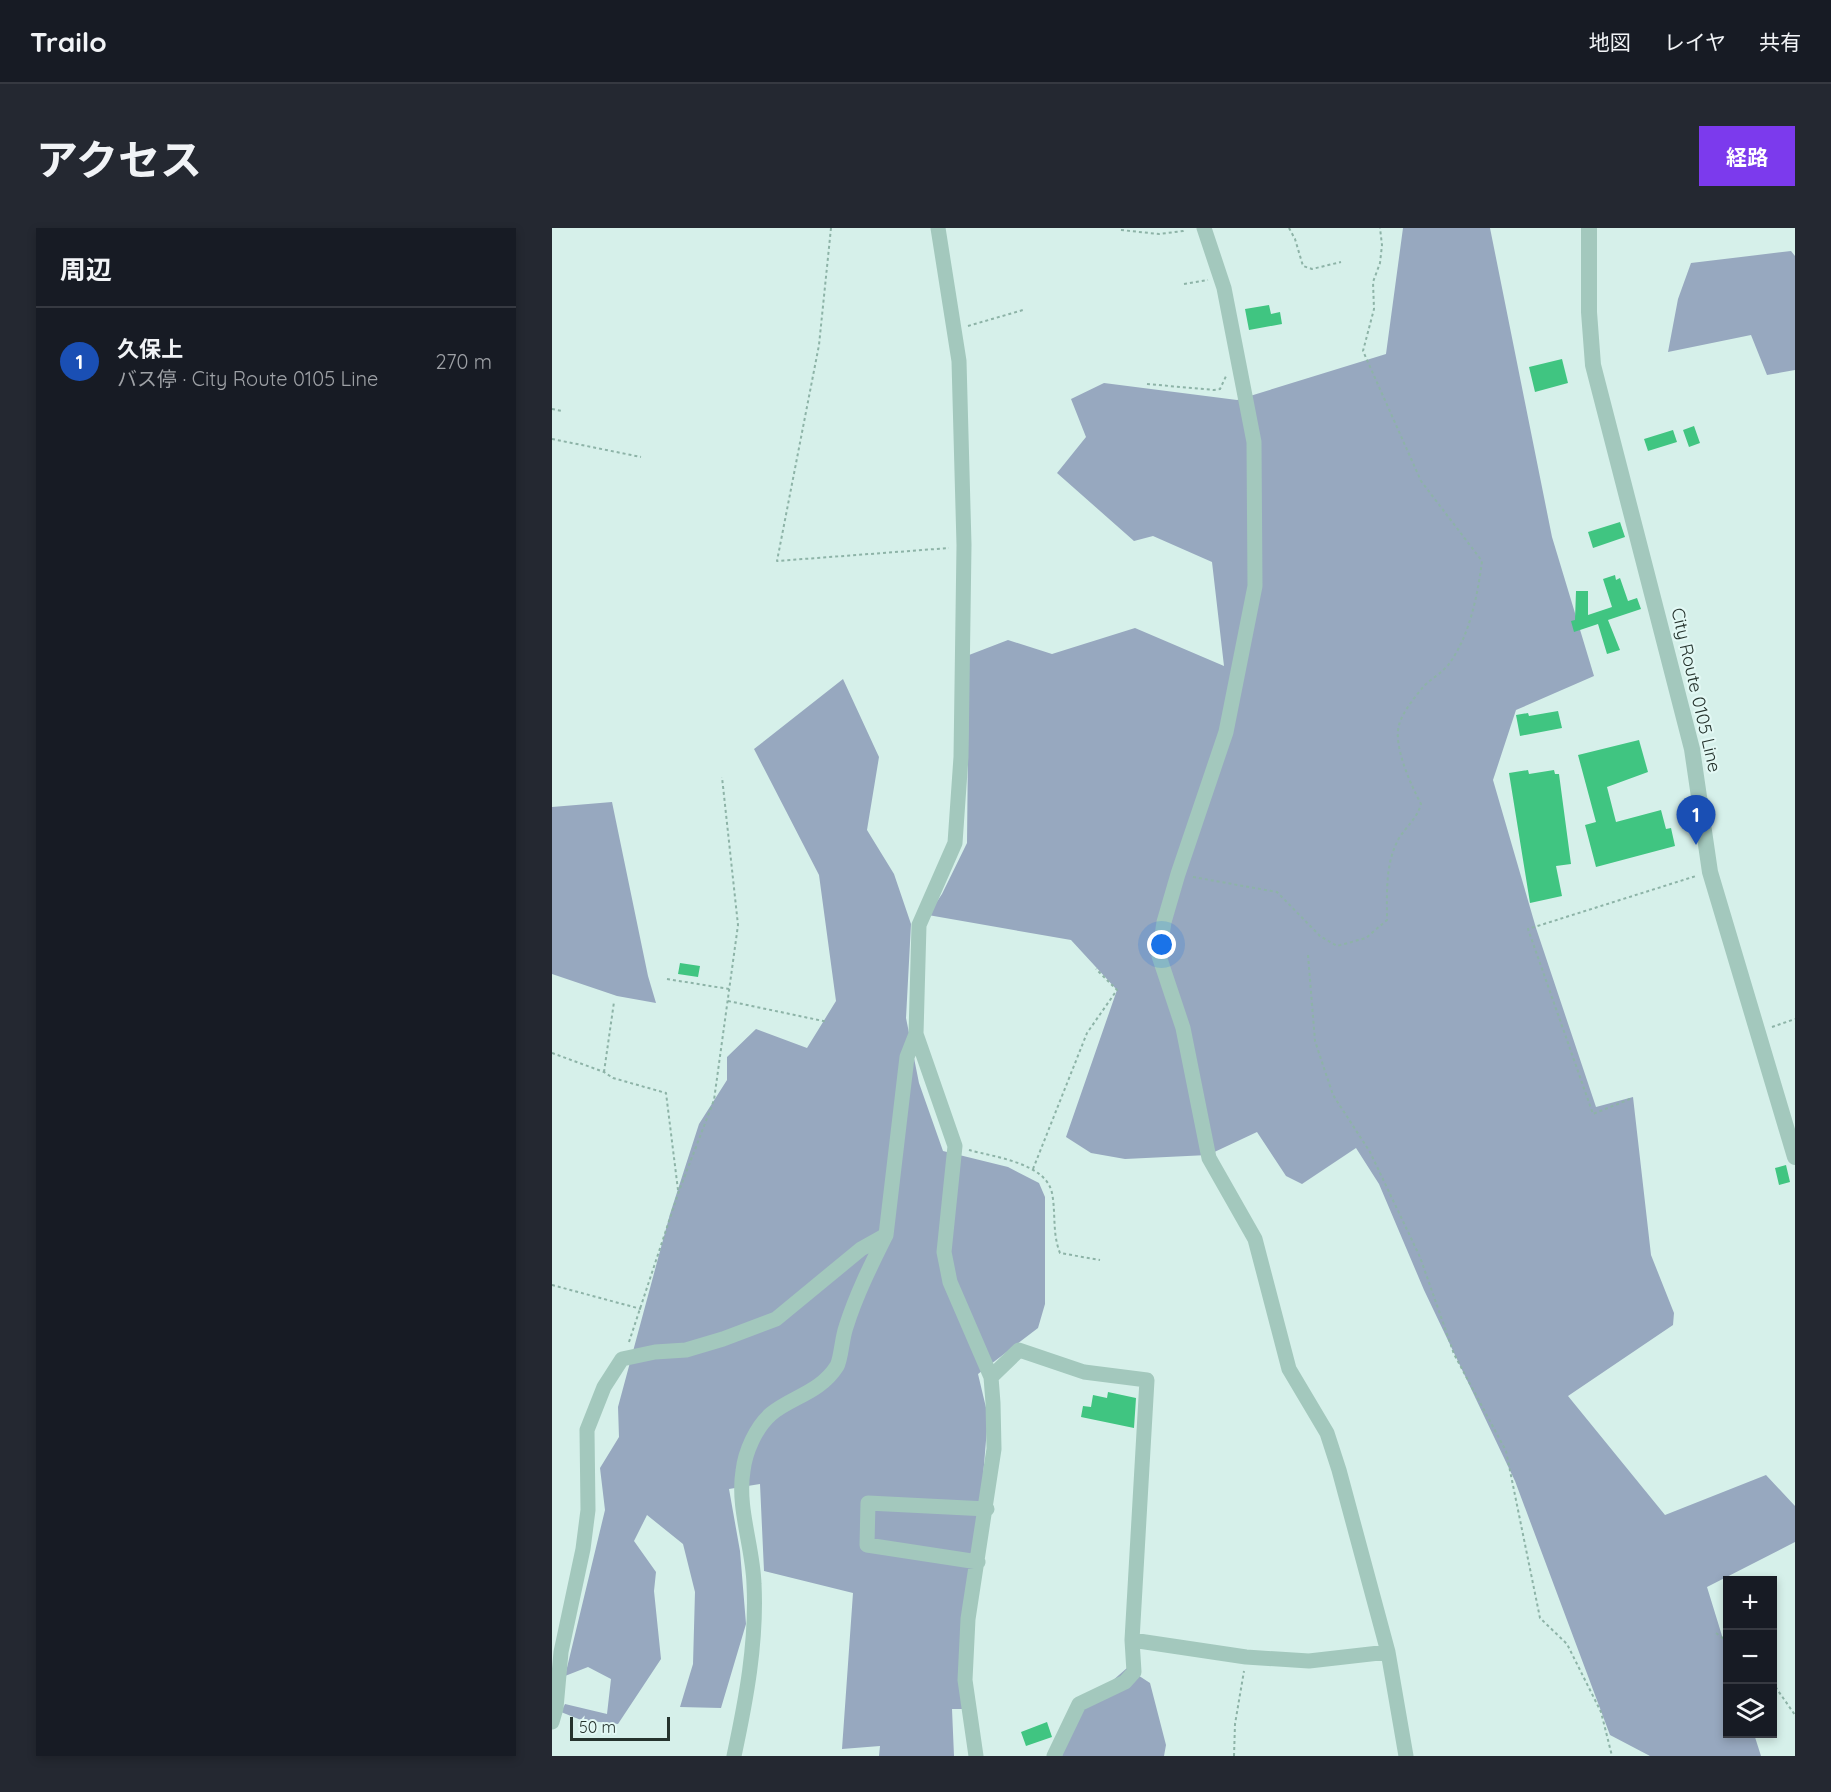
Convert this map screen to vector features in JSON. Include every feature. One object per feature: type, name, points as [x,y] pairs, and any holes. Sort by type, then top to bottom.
[{"type":"street","points":[[734,1756],[744,1709],[754,1626],[754,1583],[742,1471],[750,1444],[771,1414],[825,1381],[838,1365],[840,1342],[853,1305],[886,1235],[907,1057],[916,1034],[919,925],[955,843],[961,757],[964,545],[958,361],[938,228]]},
{"type":"street","points":[[1204,228],[1221,279],[1254,442],[1255,586],[1245,647],[1226,732],[1178,874],[1164,922],[1160,956],[1183,1028],[1209,1158],[1255,1239],[1289,1369],[1327,1433],[1388,1652],[1406,1756]]},
{"type":"street","name":"City Route 0105 Line","points":[[1589,228],[1589,312],[1593,365],[1692,749],[1710,872],[1795,1156]]},
{"type":"street","points":[[916,1034],[955,1146],[944,1252],[950,1282],[991,1377],[994,1449],[987,1509],[968,1619],[965,1680],[976,1756]]},
{"type":"street","points":[[552,1722],[556,1708],[561,1652],[583,1549],[588,1510],[587,1430],[604,1387],[622,1359],[655,1352],[686,1350],[776,1319],[861,1249],[886,1235]]},
{"type":"street","points":[[991,1377],[1019,1350],[1084,1372],[1147,1380],[1132,1640],[1134,1672],[1125,1682],[1080,1704],[1054,1756]]},
{"type":"street","points":[[978,1562],[867,1545],[868,1503],[987,1509]]},
{"type":"street","points":[[1132,1640],[1246,1657],[1309,1661],[1388,1652]]},
{"type":"path","points":[[831,228],[819,345],[777,561],[949,548]]},
{"type":"path","points":[[1121,230],[1159,234],[1183,231],[1184,228]]},
{"type":"path","points":[[1289,228],[1295,239],[1303,266],[1312,269],[1341,262]]},
{"type":"path","points":[[1178,874],[1277,892],[1320,936],[1337,946],[1366,938],[1387,920],[1388,867],[1398,839],[1418,815],[1421,804],[1409,781],[1401,752],[1398,726],[1405,711],[1425,686],[1450,663],[1461,644],[1479,587],[1482,561],[1421,481],[1363,351],[1374,309],[1373,282],[1380,263],[1383,244],[1380,228]]},
{"type":"path","points":[[1184,284],[1221,279]]},
{"type":"path","points":[[953,328],[978,325],[1023,310]]},
{"type":"path","points":[[1147,384],[1220,389],[1231,366],[1239,359]]},
{"type":"path","points":[[552,409],[562,411]]},
{"type":"path","points":[[552,439],[641,457]]},
{"type":"path","points":[[622,1359],[641,1309],[679,1191],[714,1100],[738,924],[722,777]]},
{"type":"path","points":[[1629,1099],[1593,1114],[1528,929],[1710,872]]},
{"type":"path","points":[[1308,955],[1315,1041],[1333,1095],[1375,1162],[1420,1257],[1454,1354],[1506,1451],[1540,1618],[1567,1644],[1601,1713],[1612,1756]]},
{"type":"path","points":[[1033,1169],[1087,1033],[1118,990],[1096,969]]},
{"type":"path","points":[[667,979],[729,989]]},
{"type":"path","points":[[728,1001],[828,1022]]},
{"type":"path","points":[[604,1072],[614,1002]]},
{"type":"path","points":[[1758,1031],[1795,1019]]},
{"type":"path","points":[[552,1053],[604,1072],[613,1078],[666,1093],[679,1191]]},
{"type":"path","points":[[955,1146],[1033,1169],[1047,1180],[1052,1192],[1055,1242],[1060,1253],[1100,1260]]},
{"type":"path","points":[[552,1285],[641,1309]]},
{"type":"path","points":[[1716,1633],[1723,1638]]},
{"type":"path","points":[[1234,1756],[1234,1724],[1246,1657]]},
{"type":"path","points":[[1774,1684],[1795,1715]]},
{"type":"shaded area","points":[[1403,228],[1490,228],[1552,537],[1594,676],[1516,710],[1493,780],[1536,928],[1596,1107],[1633,1097],[1651,1255],[1674,1313],[1673,1325],[1568,1396],[1665,1515],[1766,1475],[1795,1506],[1795,1542],[1729,1576],[1723,1576],[1723,1579],[1707,1587],[1723,1639],[1723,1738],[1755,1738],[1761,1756],[1650,1756],[1610,1735],[1515,1481],[1424,1290],[1379,1184],[1356,1148],[1302,1184],[1286,1176],[1257,1132],[1208,1155],[1125,1159],[1091,1153],[1066,1137],[1117,990],[1071,940],[928,915],[942,894],[967,843],[969,655],[1008,640],[1052,654],[1135,628],[1224,666],[1212,562],[1153,536],[1134,541],[1057,473],[1086,437],[1071,399],[1104,383],[1237,400],[1386,354]]},
{"type":"shaded area","points":[[1791,251],[1795,256],[1795,370],[1767,375],[1751,335],[1668,352],[1678,299],[1691,263]]},
{"type":"shaded area","points":[[843,679],[879,757],[867,830],[894,874],[911,924],[906,1018],[919,1083],[943,1151],[1008,1167],[1039,1183],[1045,1197],[1045,1304],[1038,1328],[978,1374],[988,1416],[964,1709],[952,1709],[954,1756],[879,1756],[880,1746],[842,1749],[853,1593],[764,1571],[760,1484],[729,1489],[740,1551],[746,1624],[721,1708],[680,1707],[693,1664],[695,1592],[683,1544],[647,1515],[634,1541],[656,1572],[654,1591],[661,1659],[618,1724],[581,1720],[561,1712],[565,1704],[607,1714],[611,1679],[588,1667],[565,1676],[605,1510],[600,1468],[619,1437],[618,1407],[670,1214],[699,1124],[727,1080],[727,1057],[756,1029],[807,1048],[836,1001],[819,875],[754,749]]},
{"type":"shaded area","points":[[612,802],[648,976],[656,1003],[617,996],[552,974],[552,807]]},
{"type":"shaded area","points":[[1127,1668],[1150,1683],[1166,1745],[1164,1756],[1062,1756],[1072,1716]]},
{"type":"building","points":[[1269,305],[1271,314],[1280,312],[1282,324],[1249,330],[1245,309]]},
{"type":"building","points":[[1562,359],[1568,383],[1535,392],[1529,367]]},
{"type":"building","points":[[1694,426],[1700,443],[1689,447],[1683,430]]},
{"type":"building","points":[[1673,430],[1677,442],[1648,451],[1644,439]]},
{"type":"building","points":[[1620,522],[1625,537],[1593,548],[1588,532]]},
{"type":"building","points":[[1615,575],[1616,580],[1620,578],[1628,601],[1637,598],[1641,609],[1608,620],[1620,650],[1607,654],[1598,624],[1574,632],[1571,621],[1575,620],[1576,591],[1588,591],[1588,615],[1612,607],[1603,579]]},
{"type":"building","points":[[1558,711],[1562,728],[1520,736],[1516,715],[1528,713],[1529,716]]},
{"type":"building","points":[[1639,740],[1648,772],[1607,787],[1616,822],[1661,810],[1666,829],[1671,828],[1675,846],[1596,867],[1585,825],[1596,822],[1578,755]]},
{"type":"building","points":[[1528,770],[1529,774],[1554,770],[1555,774],[1559,774],[1571,864],[1556,866],[1562,896],[1530,903],[1509,773]]},
{"type":"building","points":[[680,963],[700,966],[698,977],[678,974]]},
{"type":"building","points":[[1786,1165],[1790,1182],[1779,1185],[1775,1168]]},
{"type":"building","points":[[1108,1392],[1136,1398],[1134,1428],[1081,1417],[1083,1406],[1091,1407],[1093,1395],[1107,1398]]},
{"type":"building","points":[[1047,1722],[1052,1737],[1026,1746],[1021,1732]]},
{"type":"place","name":"久保上","points":[[1696,845]]}]
